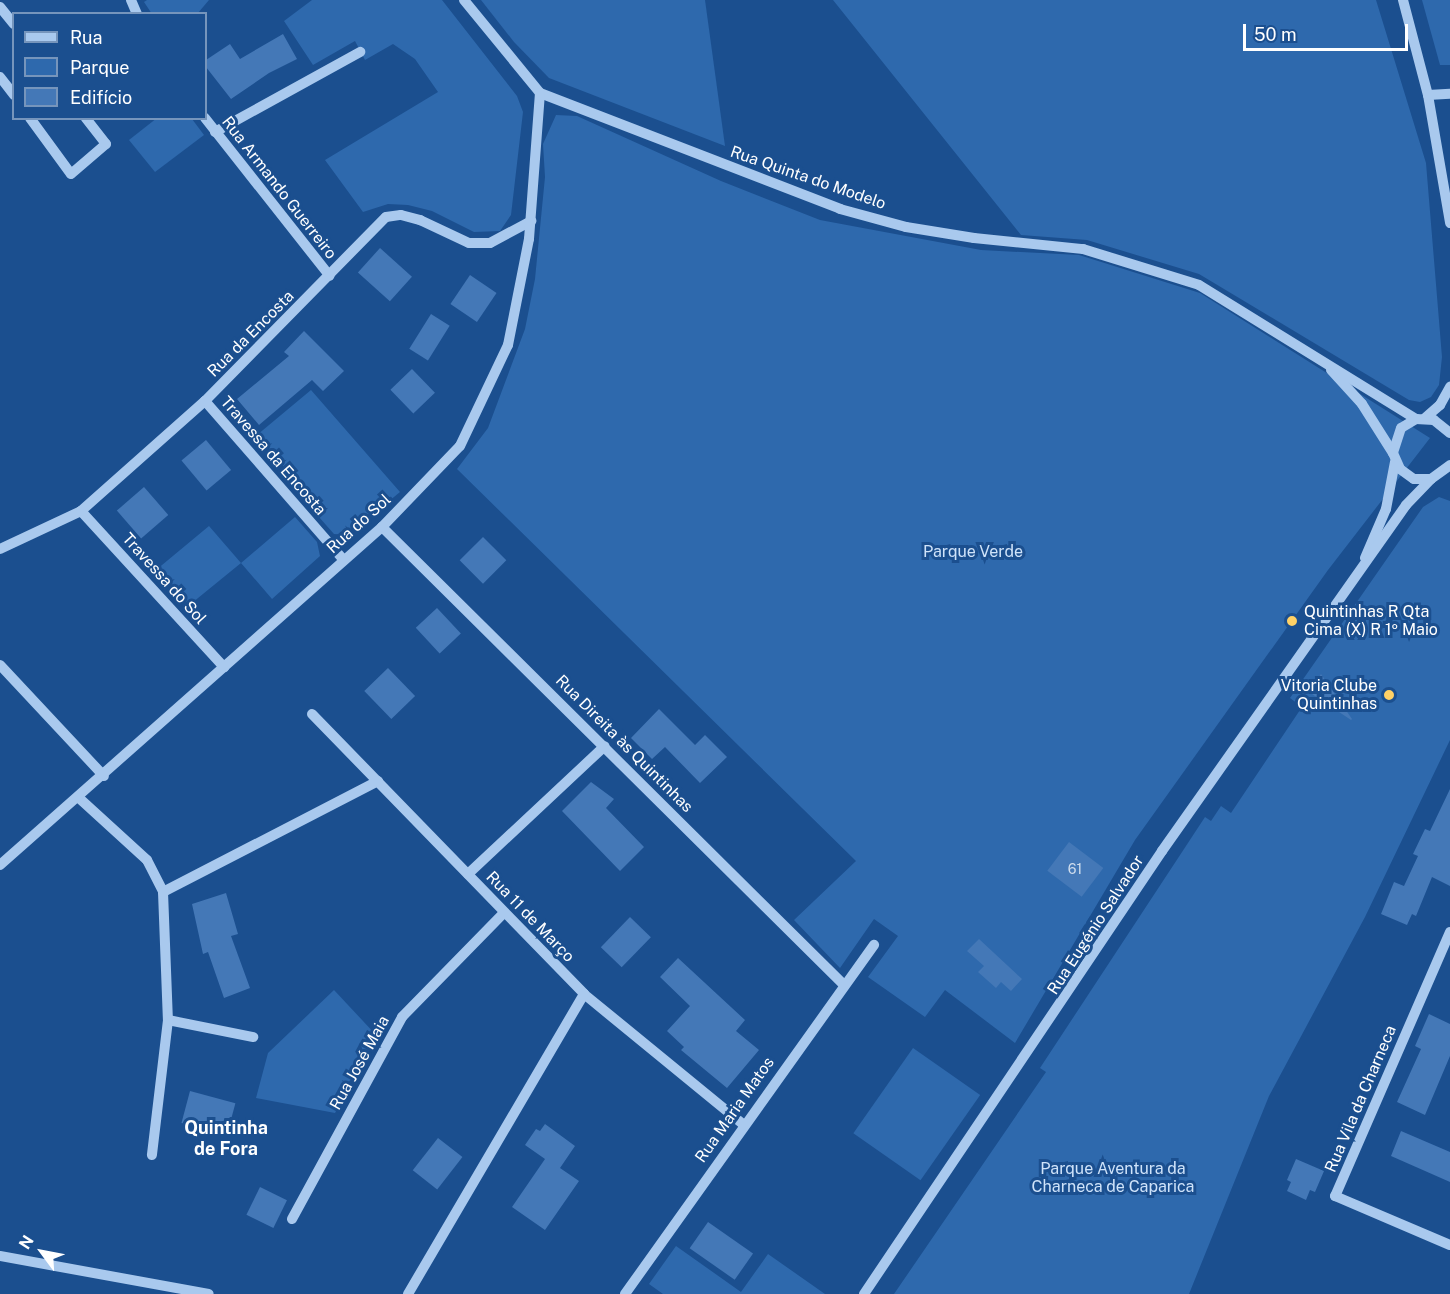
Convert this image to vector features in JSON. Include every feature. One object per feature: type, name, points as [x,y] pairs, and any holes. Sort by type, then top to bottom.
[{"type":"street","name":"Rua Quinta do Modelo","points":[[464,0],[540,93],[840,209],[906,227],[1083,249],[1142,264],[1199,285],[1421,419],[1442,424],[1450,433]]},
{"type":"street","points":[[1402,0],[1428,95],[1450,223]]},
{"type":"street","points":[[0,7],[12,22]]},
{"type":"street","points":[[215,132],[360,52]]},
{"type":"street","points":[[0,77],[12,92]]},
{"type":"street","name":"Rua do Sol","points":[[0,865],[104,776],[342,558],[382,527],[460,446],[508,345],[531,222],[540,93]]},
{"type":"street","points":[[1428,95],[1450,94]]},
{"type":"street","points":[[31,120],[71,174],[106,144],[88,120]]},
{"type":"street","name":"Rua Armando Guerreiro","points":[[207,120],[330,276]]},
{"type":"street","name":"Rua da Encosta","points":[[0,549],[81,511],[205,401],[386,217],[400,214],[420,220],[470,243],[490,243],[531,222]]},
{"type":"street","name":"Rua Quinta do Modelo","points":[[1315,356],[1362,404],[1394,457]]},
{"type":"street","name":"Rua Eugénio Salvador","points":[[1356,575],[1378,530],[1401,428],[1421,419],[1440,405],[1450,387]]},
{"type":"street","name":"Travessa da Encosta","points":[[205,401],[342,558]]},
{"type":"street","points":[[1394,457],[1406,475],[1440,479]]},
{"type":"street","name":"Rua Eugénio Salvador","points":[[864,1294],[1162,851],[1356,575],[1378,549],[1412,496],[1440,479],[1450,465]]},
{"type":"street","name":"Travessa do Sol","points":[[81,511],[224,667]]},
{"type":"street","name":"Rua Direita às Quintinhas","points":[[382,527],[843,984]]},
{"type":"street","points":[[0,665],[104,776]]},
{"type":"street","name":"Rua 11 de Março","points":[[312,714],[468,874],[503,914],[584,994],[743,1124]]},
{"type":"street","points":[[468,874],[605,746]]},
{"type":"street","points":[[163,892],[378,781]]},
{"type":"street","points":[[79,798],[147,860],[163,892],[168,1020],[152,1155]]},
{"type":"street","name":"Rua José Maia","points":[[292,1219],[402,1017],[503,914]]},
{"type":"street","name":"Rua Vila da Charneca","points":[[1450,932],[1335,1196],[1450,1245]]},
{"type":"street","name":"Rua Maria Matos","points":[[625,1294],[743,1124],[843,984],[874,945]]},
{"type":"street","points":[[408,1294],[584,994]]},
{"type":"street","points":[[168,1020],[253,1037]]},
{"type":"street","points":[[0,1256],[209,1294]]},
{"type":"green space","points":[[147,0],[209,0],[199,12],[151,12],[144,2]]},
{"type":"green space","points":[[312,0],[442,0],[517,96],[523,112],[511,215],[500,231],[474,232],[432,211],[408,205],[388,204],[363,212],[325,160],[438,92],[415,59],[393,44],[365,60],[355,41],[313,65],[284,21]]},
{"type":"green space","points":[[481,0],[705,0],[725,146],[549,78],[514,42]]},
{"type":"green space","points":[[833,0],[1376,0],[1426,163],[1442,357],[1439,385],[1431,397],[1420,402],[1409,400],[1199,274],[1087,240],[1021,235]]},
{"type":"green space","points":[[1422,0],[1450,0],[1450,65],[1440,65]]},
{"type":"green space","name":"Parque Verde","points":[[556,115],[577,116],[721,181],[820,220],[981,250],[1079,255],[1200,293],[1430,438],[1328,570],[1135,840],[1015,1043],[945,990],[925,1017],[868,977],[898,936],[874,919],[840,968],[794,920],[856,861],[457,469],[488,428],[525,329],[535,279],[545,177],[543,144]]},
{"type":"green space","points":[[154,120],[193,120],[204,135],[155,172],[129,140]]},
{"type":"green space","points":[[311,390],[400,492],[348,535],[334,534],[311,508],[315,504],[257,435]]},
{"type":"green space","name":"Parque Aventura da Charneca de Caparica","points":[[1439,497],[1450,501],[1450,740],[1365,917],[1269,1096],[1189,1294],[894,1294],[1046,1072],[1040,1068],[1205,817],[1211,821],[1221,806],[1231,813],[1302,707],[1290,698],[1423,507]]},
{"type":"green space","points":[[295,517],[317,542],[320,556],[272,599],[241,563]]},
{"type":"green space","points":[[209,526],[241,563],[187,607],[156,570]]},
{"type":"green space","points":[[334,990],[377,1036],[335,1113],[256,1098],[268,1053]]},
{"type":"green space","points":[[913,1048],[980,1095],[921,1180],[853,1133]]},
{"type":"green space","points":[[676,1246],[741,1292],[768,1254],[825,1294],[663,1294],[649,1284]]},
{"type":"building","points":[[283,34],[297,59],[269,73],[231,99],[207,68],[207,59],[230,44],[240,59]]},
{"type":"building","points":[[380,248],[412,277],[390,301],[358,273]]},
{"type":"building","points":[[470,275],[497,293],[477,322],[450,304]]},
{"type":"building","points":[[431,314],[450,326],[428,360],[409,349]]},
{"type":"building","points":[[304,331],[344,371],[323,391],[312,380],[259,425],[237,399],[289,356],[284,352]]},
{"type":"building","points":[[412,369],[435,393],[413,414],[390,390]]},
{"type":"building","points":[[206,440],[231,470],[207,490],[181,461]]},
{"type":"building","points":[[144,487],[168,515],[141,539],[117,511]]},
{"type":"building","points":[[483,537],[506,560],[483,584],[460,560]]},
{"type":"building","points":[[437,608],[461,634],[440,653],[416,628]]},
{"type":"building","points":[[388,668],[415,696],[391,719],[364,691]]},
{"type":"building","points":[[1321,674],[1352,719],[1351,720],[1309,692]]},
{"type":"building","points":[[659,709],[695,745],[705,735],[727,757],[700,783],[665,747],[652,759],[631,738]]},
{"type":"building","points":[[591,782],[614,799],[606,808],[644,847],[620,871],[562,811]]},
{"type":"building","points":[[1450,789],[1450,886],[1432,877],[1416,916],[1412,914],[1407,925],[1381,914],[1394,882],[1404,886],[1418,856],[1413,854],[1425,829],[1430,831]]},
{"type":"building","points":[[1069,842],[1103,868],[1082,897],[1047,871]]},
{"type":"building","points":[[226,893],[238,934],[231,936],[250,988],[224,998],[208,952],[203,954],[192,904]]},
{"type":"building","points":[[630,917],[651,937],[622,967],[601,947]]},
{"type":"building","points":[[979,939],[1022,979],[1011,991],[1001,982],[996,988],[978,972],[984,966],[967,951]]},
{"type":"building","points":[[678,958],[745,1020],[736,1031],[759,1050],[727,1088],[681,1050],[684,1047],[667,1031],[690,1006],[660,977]]},
{"type":"building","points":[[1429,1014],[1450,1024],[1450,1056],[1425,1115],[1397,1102],[1421,1049],[1415,1046]]},
{"type":"building","points":[[190,1091],[235,1103],[227,1135],[181,1123]]},
{"type":"building","points":[[545,1124],[575,1146],[560,1168],[579,1181],[545,1230],[512,1207],[545,1159],[525,1145],[536,1129],[540,1131]]},
{"type":"building","points":[[1401,1131],[1450,1152],[1450,1182],[1391,1156]]},
{"type":"building","points":[[438,1138],[462,1157],[437,1189],[413,1170]]},
{"type":"building","points":[[1296,1159],[1324,1171],[1315,1192],[1310,1190],[1306,1200],[1287,1191],[1291,1182],[1287,1180]]},
{"type":"building","points":[[260,1187],[287,1200],[273,1228],[246,1215]]},
{"type":"building","points":[[708,1222],[753,1254],[735,1280],[690,1248]]},
{"type":"place","name":"Quintinhas R Qta Cima (X) R 1º Maio","points":[[1292,621]]},
{"type":"place","name":"Vitoria Clube Quintinhas","points":[[1389,695]]},
{"type":"district","name":"Quintinha de Fora","points":[[226,1139]]}]
